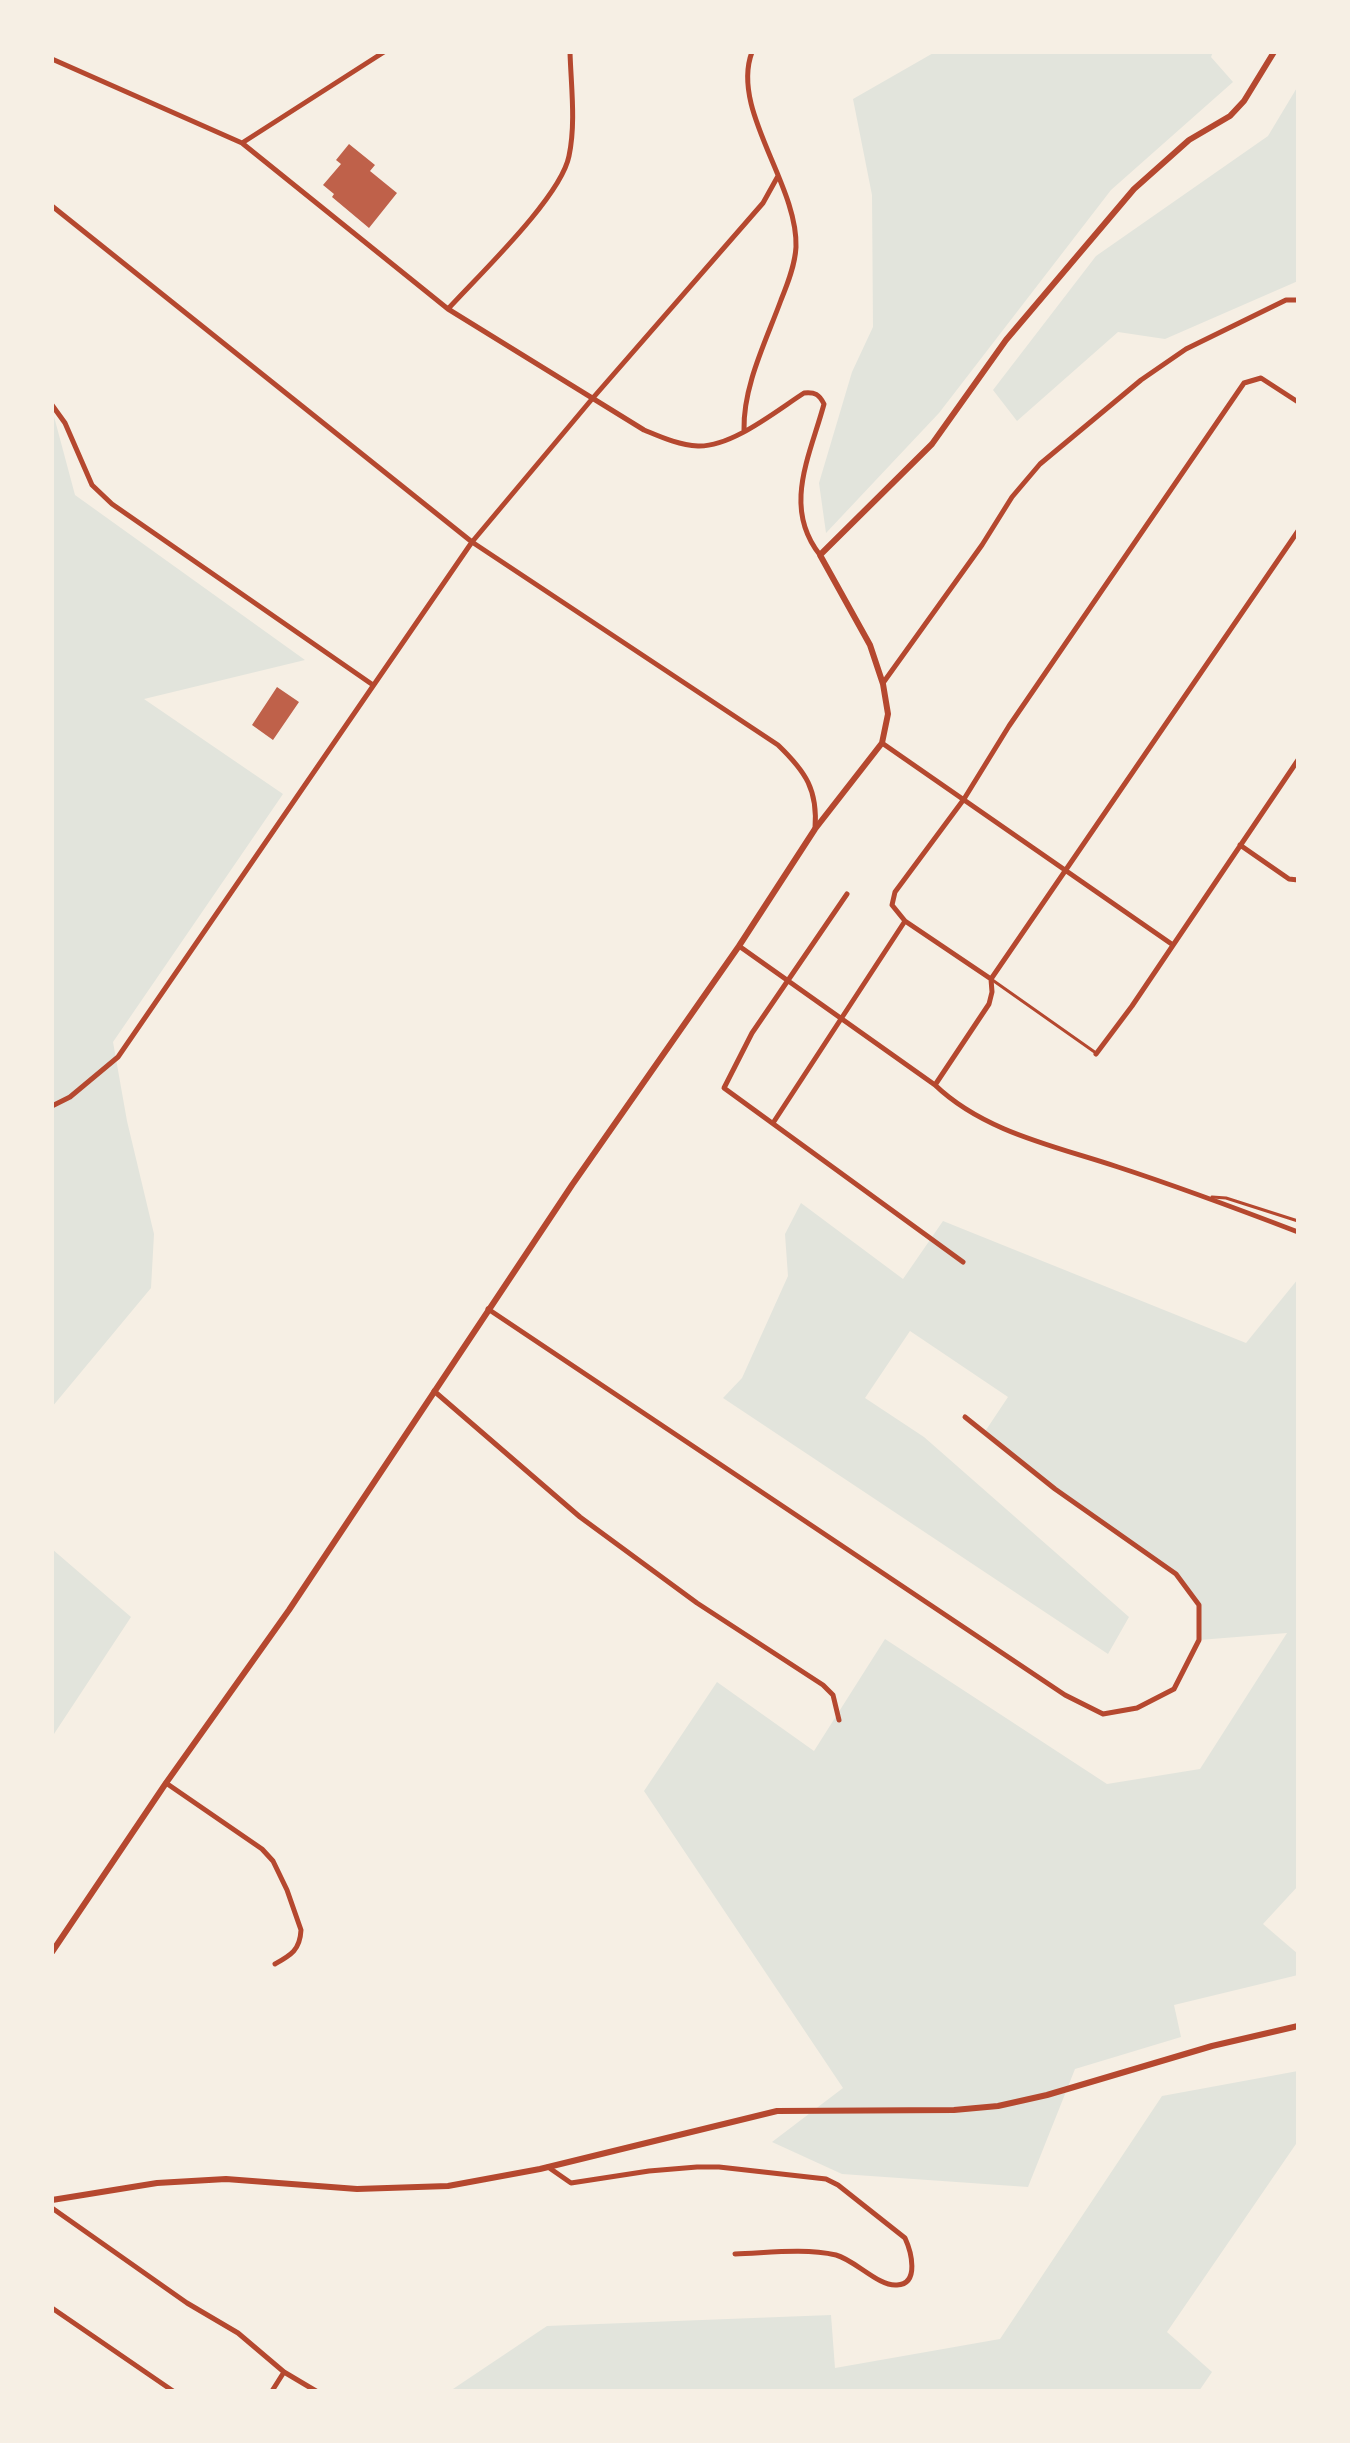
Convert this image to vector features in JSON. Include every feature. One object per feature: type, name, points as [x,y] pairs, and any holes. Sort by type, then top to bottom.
[{"type":"street","points":[[242,143],[384,52]]},
{"type":"street","points":[[448,309],[538,209],[562,177],[572,133],[570,52]]},
{"type":"street","points":[[744,431],[744,415],[752,381],[791,274],[796,248],[793,218],[745,78],[752,52]]},
{"type":"street","points":[[820,555],[932,444],[1006,340],[1134,189],[1189,140],[1230,116],[1244,101],[1274,52]]},
{"type":"street","points":[[52,59],[242,143],[448,309],[644,430],[673,442],[700,446],[723,442],[804,393],[812,392],[819,396],[824,404],[806,459],[801,516],[807,538],[820,555],[864,633],[883,684],[888,714],[882,743],[815,829],[739,946],[488,1309],[289,1610],[166,1783],[52,1952]]},
{"type":"street","points":[[52,1106],[70,1097],[118,1057],[472,542],[763,203],[778,176]]},
{"type":"street","points":[[52,206],[472,542],[778,745],[799,766],[812,790],[817,809],[815,829]]},
{"type":"street","points":[[883,684],[982,545],[1012,497],[1040,464],[1141,380],[1186,349],[1286,300],[1298,300]]},
{"type":"street","points":[[991,979],[905,921],[892,905],[895,892],[964,799],[1009,726],[1244,383],[1261,378],[1298,402]]},
{"type":"street","points":[[52,405],[65,423],[92,485],[112,504],[373,685]]},
{"type":"street","points":[[935,1085],[989,1004],[991,979],[1298,531]]},
{"type":"street","points":[[882,743],[1173,945]]},
{"type":"street","points":[[1096,1054],[1298,760]]},
{"type":"street","points":[[1240,845],[1289,879],[1298,880]]},
{"type":"street","points":[[847,894],[752,1033],[724,1088],[963,1262]]},
{"type":"street","points":[[773,1123],[905,921]]},
{"type":"street","points":[[739,946],[987,1124],[1209,1197],[1298,1232]]},
{"type":"street","points":[[488,1309],[1052,1686],[1103,1714],[1137,1708],[1174,1689],[1199,1640],[1199,1605],[1176,1574],[1065,1497],[965,1417]]},
{"type":"street","points":[[434,1391],[580,1517],[697,1603],[823,1685],[833,1695],[839,1720]]},
{"type":"street","points":[[166,1783],[250,1840],[273,1861],[301,1930],[301,1941],[296,1952],[275,1964]]},
{"type":"street","points":[[52,2200],[157,2183],[226,2179],[357,2189],[448,2186],[548,2167],[777,2111],[954,2110],[998,2106],[1212,2046],[1298,2026]]},
{"type":"street","points":[[548,2167],[571,2183],[697,2167],[826,2179],[905,2238],[912,2262],[910,2275],[900,2286],[888,2284],[846,2258],[833,2254],[735,2254]]},
{"type":"street","points":[[52,2208],[187,2303],[238,2333],[284,2372],[316,2391]]},
{"type":"street","points":[[52,2308],[173,2391]]},
{"type":"street","points":[[272,2391],[284,2372]]},
{"type":"lane","points":[[991,979],[1096,1054]]},
{"type":"lane","points":[[1209,1197],[1226,1198],[1298,1221]]},
{"type":"shaded area","points":[[935,52],[1213,52],[1211,57],[1233,82],[1111,190],[939,413],[826,533],[819,483],[852,372],[873,327],[872,195],[853,99]]},
{"type":"shaded area","points":[[1298,86],[1298,281],[1165,339],[1118,332],[1017,421],[993,390],[1096,256],[1268,136]]},
{"type":"shaded area","points":[[52,409],[75,495],[305,660],[144,699],[283,794],[113,1042],[127,1121],[154,1234],[151,1288],[52,1407]]},
{"type":"shaded area","points":[[801,1203],[903,1279],[943,1221],[1246,1343],[1298,1279],[1298,1886],[1263,1924],[1298,1954],[1298,1975],[1174,2005],[1181,2037],[1075,2069],[1028,2187],[842,2174],[772,2142],[843,2088],[644,1791],[717,1682],[814,1751],[885,1639],[1107,1784],[1200,1769],[1287,1633],[1199,1640],[1199,1605],[1176,1574],[1055,1489],[984,1433],[1008,1397],[910,1331],[865,1398],[924,1437],[1129,1617],[1108,1654],[723,1398],[742,1378],[788,1276],[785,1234]]},
{"type":"shaded area","points":[[52,1549],[131,1617],[52,1737]]},
{"type":"shaded area","points":[[1298,2071],[1298,2141],[1167,2332],[1212,2372],[1199,2391],[450,2391],[547,2326],[831,2315],[835,2368],[1000,2339],[1162,2096]]},
{"type":"building","points":[[349,144],[375,165],[370,171],[397,193],[369,228],[332,197],[334,194],[323,185],[341,164],[336,160]]},
{"type":"building","points":[[277,687],[299,702],[273,740],[252,725]]}]
